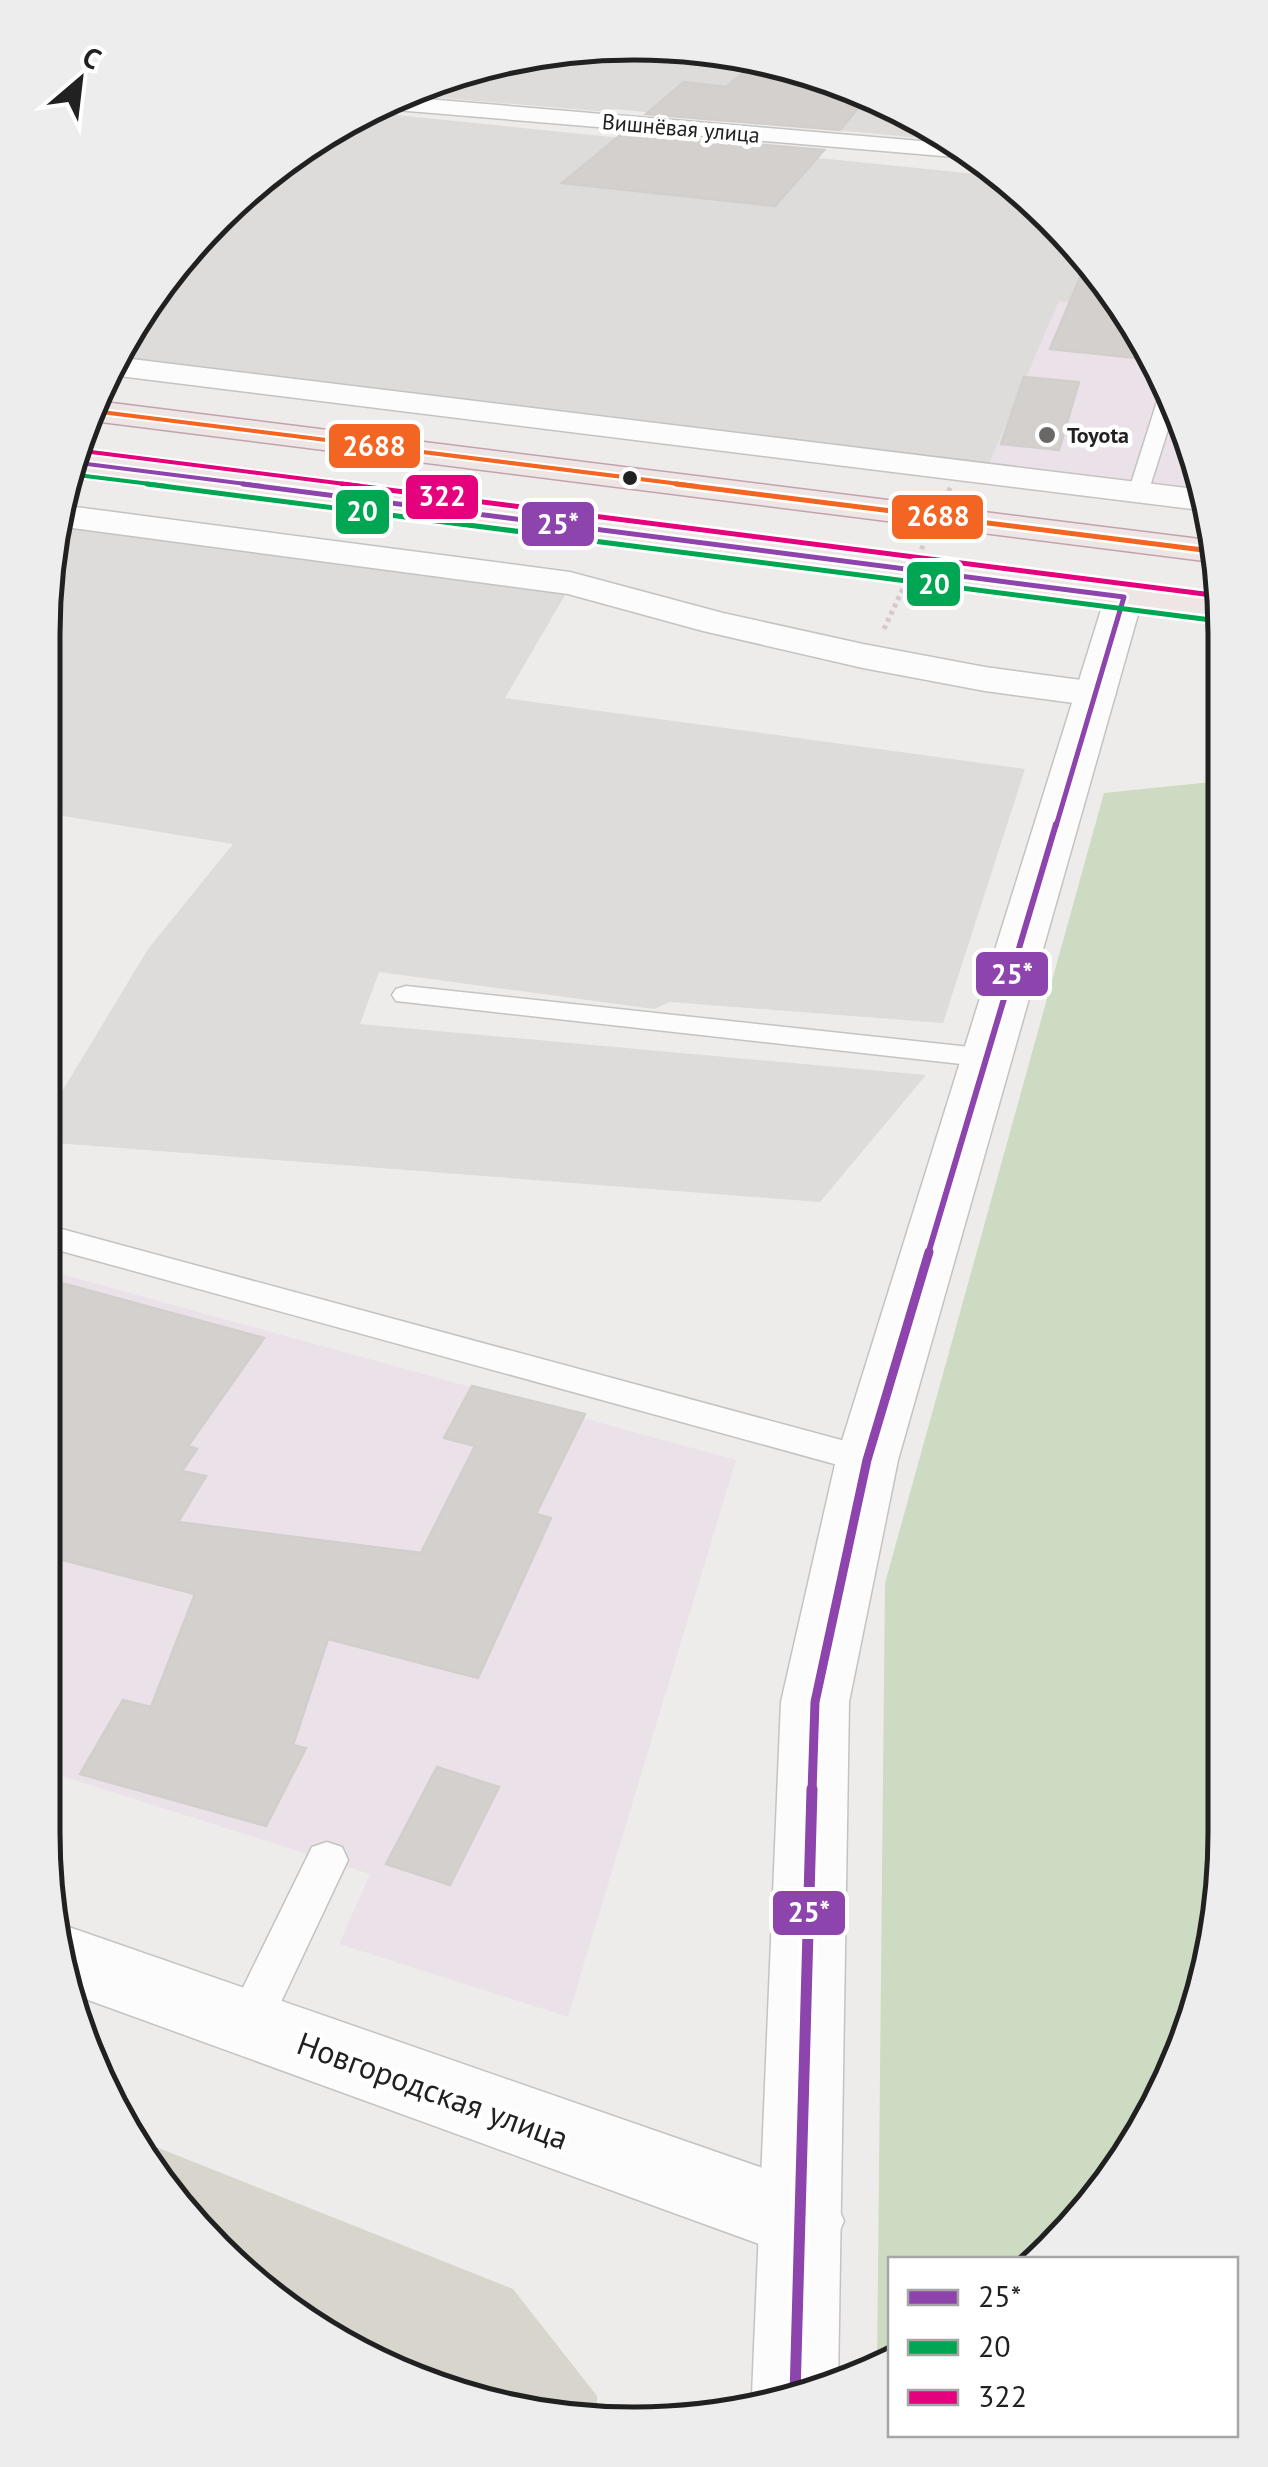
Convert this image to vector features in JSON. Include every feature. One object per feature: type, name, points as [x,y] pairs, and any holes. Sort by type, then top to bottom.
[{"type":"highway","points":[[104,413],[1202,550]]},
{"type":"highway","points":[[86,463],[1207,607]]},
{"type":"street","name":"Вишнёвая улица","points":[[410,106],[942,150]]},
{"type":"street","points":[[125,368],[1192,500]]},
{"type":"street","points":[[72,517],[570,583],[717,623],[863,656],[985,679],[1096,694]]},
{"type":"street","points":[[796,2384],[803,2221],[814,1702],[866,1460],[1124,597]]},
{"type":"street","name":"Новгородская улица","points":[[75,1962],[803,2221]]},
{"type":"lane","points":[[1138,493],[1164,413]]},
{"type":"lane","points":[[406,995],[988,1058]]},
{"type":"lane","points":[[60,1240],[866,1460]]},
{"type":"lane","points":[[248,2024],[327,1860]]},
{"type":"path","points":[[884,629],[951,486]]},
{"type":"shaded area","points":[[672,61],[746,71],[819,90],[923,138],[614,109],[609,112],[432,97],[485,80],[559,65]]},
{"type":"shaded area","points":[[390,114],[976,174],[1040,228],[1104,306],[1059,302],[989,464],[131,359],[179,285],[228,228],[315,157]]},
{"type":"shaded area","points":[[1059,301],[1104,306],[1149,380],[1178,449],[1189,487],[989,464]]},
{"type":"shaded area","points":[[70,526],[568,590],[505,698],[1025,769],[943,1023],[670,1002],[654,1009],[379,972],[360,1024],[926,1075],[820,1202],[60,1143],[60,1095],[148,949],[233,844],[60,815],[61,596]]},
{"type":"shaded area","points":[[60,1274],[736,1460],[568,2017],[339,1944],[370,1874],[60,1775]]},
{"type":"shaded area","points":[[153,2146],[513,2289],[597,2396],[596,2406],[485,2387],[414,2363],[347,2330],[285,2288],[228,2239]]},
{"type":"green space","points":[[1208,782],[1208,1833],[1203,1908],[1178,2018],[1149,2087],[1111,2152],[1066,2211],[1021,2257],[888,2257],[888,2348],[877,2353],[885,1583],[1104,793]]},
{"type":"building","points":[[745,71],[819,90],[859,106],[840,130],[646,114],[684,82],[726,87]]},
{"type":"building","points":[[623,133],[824,150],[775,206],[562,183]]},
{"type":"building","points":[[1081,275],[1137,358],[1050,349]]},
{"type":"building","points":[[1024,377],[1079,382],[1059,450],[1001,444]]},
{"type":"building","points":[[60,1283],[264,1338],[188,1446],[197,1449],[182,1471],[206,1476],[178,1522],[421,1553],[475,1446],[444,1438],[472,1386],[585,1414],[536,1514],[551,1518],[478,1678],[328,1639],[293,1745],[306,1748],[266,1826],[80,1774],[123,1700],[151,1707],[195,1594],[60,1559]]},
{"type":"building","points":[[437,1767],[499,1787],[450,1885],[386,1864]]},
{"type":"transit line","name":"2688","points":[[105,412],[1202,550]]},
{"type":"transit line","name":"322","points":[[89,452],[1207,594]]},
{"type":"transit line","name":"25*","points":[[86,464],[1124,597],[867,1460],[815,1702],[795,2384]]},
{"type":"transit line","name":"20","points":[[83,476],[1208,620]]},
{"type":"place","name":"Toyota","points":[[1047,435]]}]
